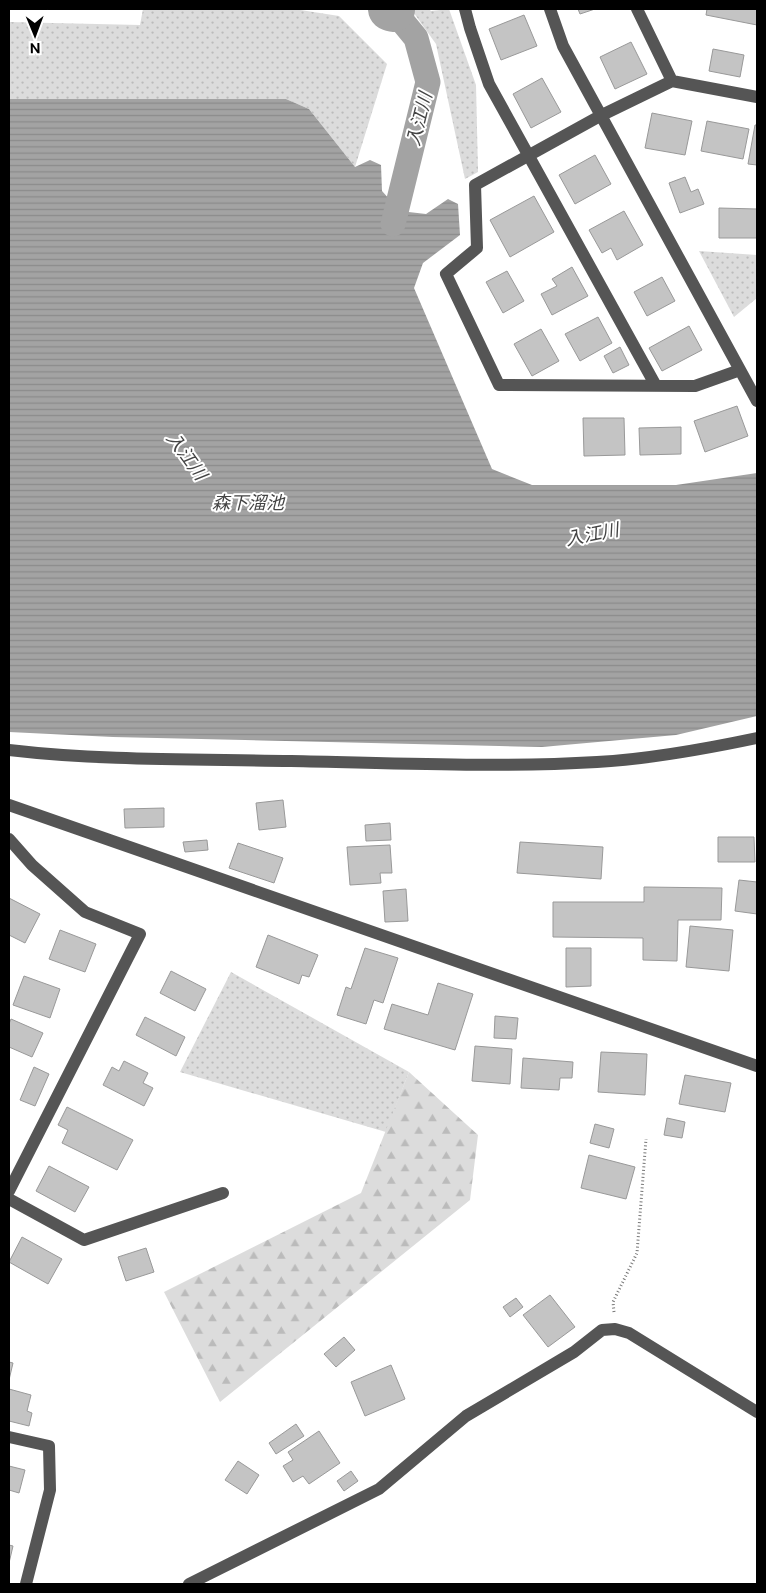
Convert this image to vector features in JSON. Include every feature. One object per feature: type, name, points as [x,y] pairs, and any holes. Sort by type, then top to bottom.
[{"type":"street","points":[[465,9],[488,84],[656,386]]},
{"type":"street","points":[[550,9],[563,46],[757,401]]},
{"type":"street","points":[[637,9],[672,81]]},
{"type":"street","points":[[740,370],[695,386],[500,386],[446,274],[477,248],[476,185],[600,116],[672,81],[757,97]]},
{"type":"street","points":[[9,750],[40,754],[124,757],[503,766],[599,762],[701,750],[757,738]]},
{"type":"street","points":[[9,805],[757,1066]]},
{"type":"street","points":[[9,840],[32,865],[85,912],[140,934],[9,1191]]},
{"type":"street","points":[[9,1199],[84,1240],[223,1193]]},
{"type":"street","points":[[189,1584],[379,1489],[466,1416],[574,1352],[602,1330],[615,1329],[629,1333],[757,1412]]},
{"type":"street","points":[[9,1437],[50,1446],[50,1490],[26,1584]]},
{"type":"path","points":[[615,1329],[613,1302],[638,1253],[646,1139]]},
{"type":"green space","points":[[143,9],[294,9],[339,16],[387,64],[355,167],[309,109],[286,99],[9,99],[9,22],[140,25]]},
{"type":"green space","points":[[411,9],[429,9],[431,11],[449,9],[476,85],[478,172],[465,179],[436,44]]},
{"type":"green space","points":[[699,251],[757,255],[757,298],[734,317]]},
{"type":"green space","points":[[231,972],[409,1072],[386,1132],[180,1072]]},
{"type":"green space","points":[[409,1072],[478,1135],[470,1200],[220,1402],[164,1292],[361,1193]]},
{"type":"water","name":"森下溜池","points":[[9,99],[286,99],[309,109],[355,167],[370,160],[381,165],[382,191],[400,211],[426,214],[448,199],[458,204],[460,235],[423,263],[414,288],[492,469],[532,485],[676,485],[757,473],[757,716],[676,735],[542,747],[113,737],[9,732]]},
{"type":"building","points":[[578,9],[595,9],[580,14]]},
{"type":"building","points":[[707,9],[757,9],[757,25],[706,15]]},
{"type":"building","points":[[524,15],[537,46],[501,60],[489,29]]},
{"type":"building","points":[[631,42],[647,74],[615,89],[600,57]]},
{"type":"building","points":[[713,49],[744,55],[740,77],[709,71]]},
{"type":"building","points":[[542,78],[561,112],[531,128],[513,94]]},
{"type":"building","points":[[652,113],[692,121],[685,155],[645,148]]},
{"type":"building","points":[[707,121],[749,129],[743,159],[701,151]]},
{"type":"building","points":[[755,125],[757,125],[757,165],[748,164]]},
{"type":"building","points":[[595,155],[611,184],[575,204],[559,175]]},
{"type":"building","points":[[685,177],[691,192],[698,189],[704,204],[680,213],[669,183]]},
{"type":"building","points":[[534,196],[554,232],[510,257],[490,220]]},
{"type":"building","points":[[719,208],[757,209],[757,238],[719,238]]},
{"type":"building","points":[[624,211],[643,245],[617,260],[611,248],[602,253],[589,230]]},
{"type":"building","points":[[572,267],[588,296],[552,315],[541,294],[557,286],[552,279]]},
{"type":"building","points":[[507,271],[524,301],[503,313],[486,282]]},
{"type":"building","points":[[662,277],[675,301],[647,316],[634,292]]},
{"type":"building","points":[[598,317],[612,343],[580,361],[565,334]]},
{"type":"building","points":[[689,326],[702,350],[662,371],[649,348]]},
{"type":"building","points":[[541,329],[559,361],[532,376],[514,344]]},
{"type":"building","points":[[620,347],[629,365],[613,373],[604,356]]},
{"type":"building","points":[[737,406],[748,436],[705,452],[694,421]]},
{"type":"building","points":[[583,418],[624,418],[625,455],[584,456]]},
{"type":"building","points":[[681,427],[681,454],[640,455],[639,428]]},
{"type":"building","points":[[283,800],[286,827],[259,830],[256,803]]},
{"type":"building","points":[[164,808],[164,827],[125,828],[124,809]]},
{"type":"building","points":[[390,823],[391,840],[366,841],[365,825]]},
{"type":"building","points":[[718,837],[754,837],[755,862],[718,862]]},
{"type":"building","points":[[207,840],[208,850],[185,852],[183,842]]},
{"type":"building","points":[[520,842],[603,847],[601,879],[517,873]]},
{"type":"building","points":[[238,843],[283,858],[274,883],[229,868]]},
{"type":"building","points":[[390,845],[392,873],[380,873],[381,883],[350,885],[347,847]]},
{"type":"building","points":[[739,880],[757,882],[757,914],[735,911]]},
{"type":"building","points":[[644,887],[722,888],[721,920],[678,920],[677,961],[643,960],[643,938],[553,937],[553,902],[644,902]]},
{"type":"building","points":[[406,889],[408,921],[385,922],[383,891]]},
{"type":"building","points":[[9,898],[40,914],[25,943],[9,935]]},
{"type":"building","points":[[690,926],[733,930],[729,971],[686,967]]},
{"type":"building","points":[[60,930],[96,944],[85,972],[49,959]]},
{"type":"building","points":[[268,935],[318,955],[309,977],[302,975],[299,984],[256,967]]},
{"type":"building","points":[[365,948],[398,958],[383,1003],[374,1000],[366,1024],[337,1015],[346,987],[351,989]]},
{"type":"building","points":[[566,948],[591,948],[591,986],[566,987]]},
{"type":"building","points":[[171,971],[206,989],[195,1011],[160,993]]},
{"type":"building","points":[[24,976],[60,989],[50,1018],[13,1005]]},
{"type":"building","points":[[438,983],[473,994],[455,1050],[384,1029],[392,1004],[428,1015]]},
{"type":"building","points":[[495,1016],[518,1018],[516,1039],[494,1038]]},
{"type":"building","points":[[145,1017],[185,1037],[176,1056],[136,1035]]},
{"type":"building","points":[[11,1019],[43,1033],[32,1057],[9,1047],[9,1024]]},
{"type":"building","points":[[475,1046],[512,1049],[510,1084],[472,1081]]},
{"type":"building","points":[[601,1052],[647,1054],[645,1095],[598,1092]]},
{"type":"building","points":[[523,1058],[573,1062],[572,1078],[560,1078],[559,1090],[521,1088]]},
{"type":"building","points":[[124,1061],[148,1073],[143,1083],[153,1088],[144,1106],[103,1085],[112,1067],[119,1071]]},
{"type":"building","points":[[34,1067],[49,1074],[35,1106],[20,1100]]},
{"type":"building","points":[[685,1075],[731,1083],[725,1112],[679,1104]]},
{"type":"building","points":[[67,1107],[133,1140],[117,1170],[62,1143],[68,1130],[58,1125]]},
{"type":"building","points":[[667,1118],[685,1122],[682,1138],[664,1135]]},
{"type":"building","points":[[595,1124],[614,1129],[609,1148],[590,1143]]},
{"type":"building","points":[[589,1155],[635,1167],[626,1199],[581,1188]]},
{"type":"building","points":[[49,1166],[89,1187],[75,1212],[36,1191]]},
{"type":"building","points":[[22,1237],[62,1259],[48,1284],[9,1262]]},
{"type":"building","points":[[146,1248],[154,1272],[126,1281],[118,1257]]},
{"type":"building","points":[[550,1295],[575,1327],[548,1347],[523,1315]]},
{"type":"building","points":[[516,1298],[523,1307],[510,1317],[503,1307]]},
{"type":"building","points":[[344,1337],[355,1350],[336,1367],[324,1354]]},
{"type":"building","points":[[9,1362],[13,1363],[9,1380]]},
{"type":"building","points":[[391,1365],[405,1399],[365,1416],[351,1382]]},
{"type":"building","points":[[9,1389],[31,1395],[27,1411],[32,1413],[29,1426],[9,1421]]},
{"type":"building","points":[[296,1424],[304,1436],[276,1454],[269,1443]]},
{"type":"building","points":[[319,1431],[340,1463],[309,1484],[303,1476],[293,1482],[283,1466],[293,1460],[288,1452]]},
{"type":"building","points":[[238,1461],[259,1475],[247,1494],[225,1480]]},
{"type":"building","points":[[9,1466],[25,1470],[19,1493],[9,1490]]},
{"type":"building","points":[[351,1471],[358,1481],[344,1491],[337,1481]]},
{"type":"building","points":[[9,1545],[13,1546],[9,1563]]},
{"type":"waterway","name":"入江川","points":[[393,10],[416,38],[428,82],[393,224]]}]
